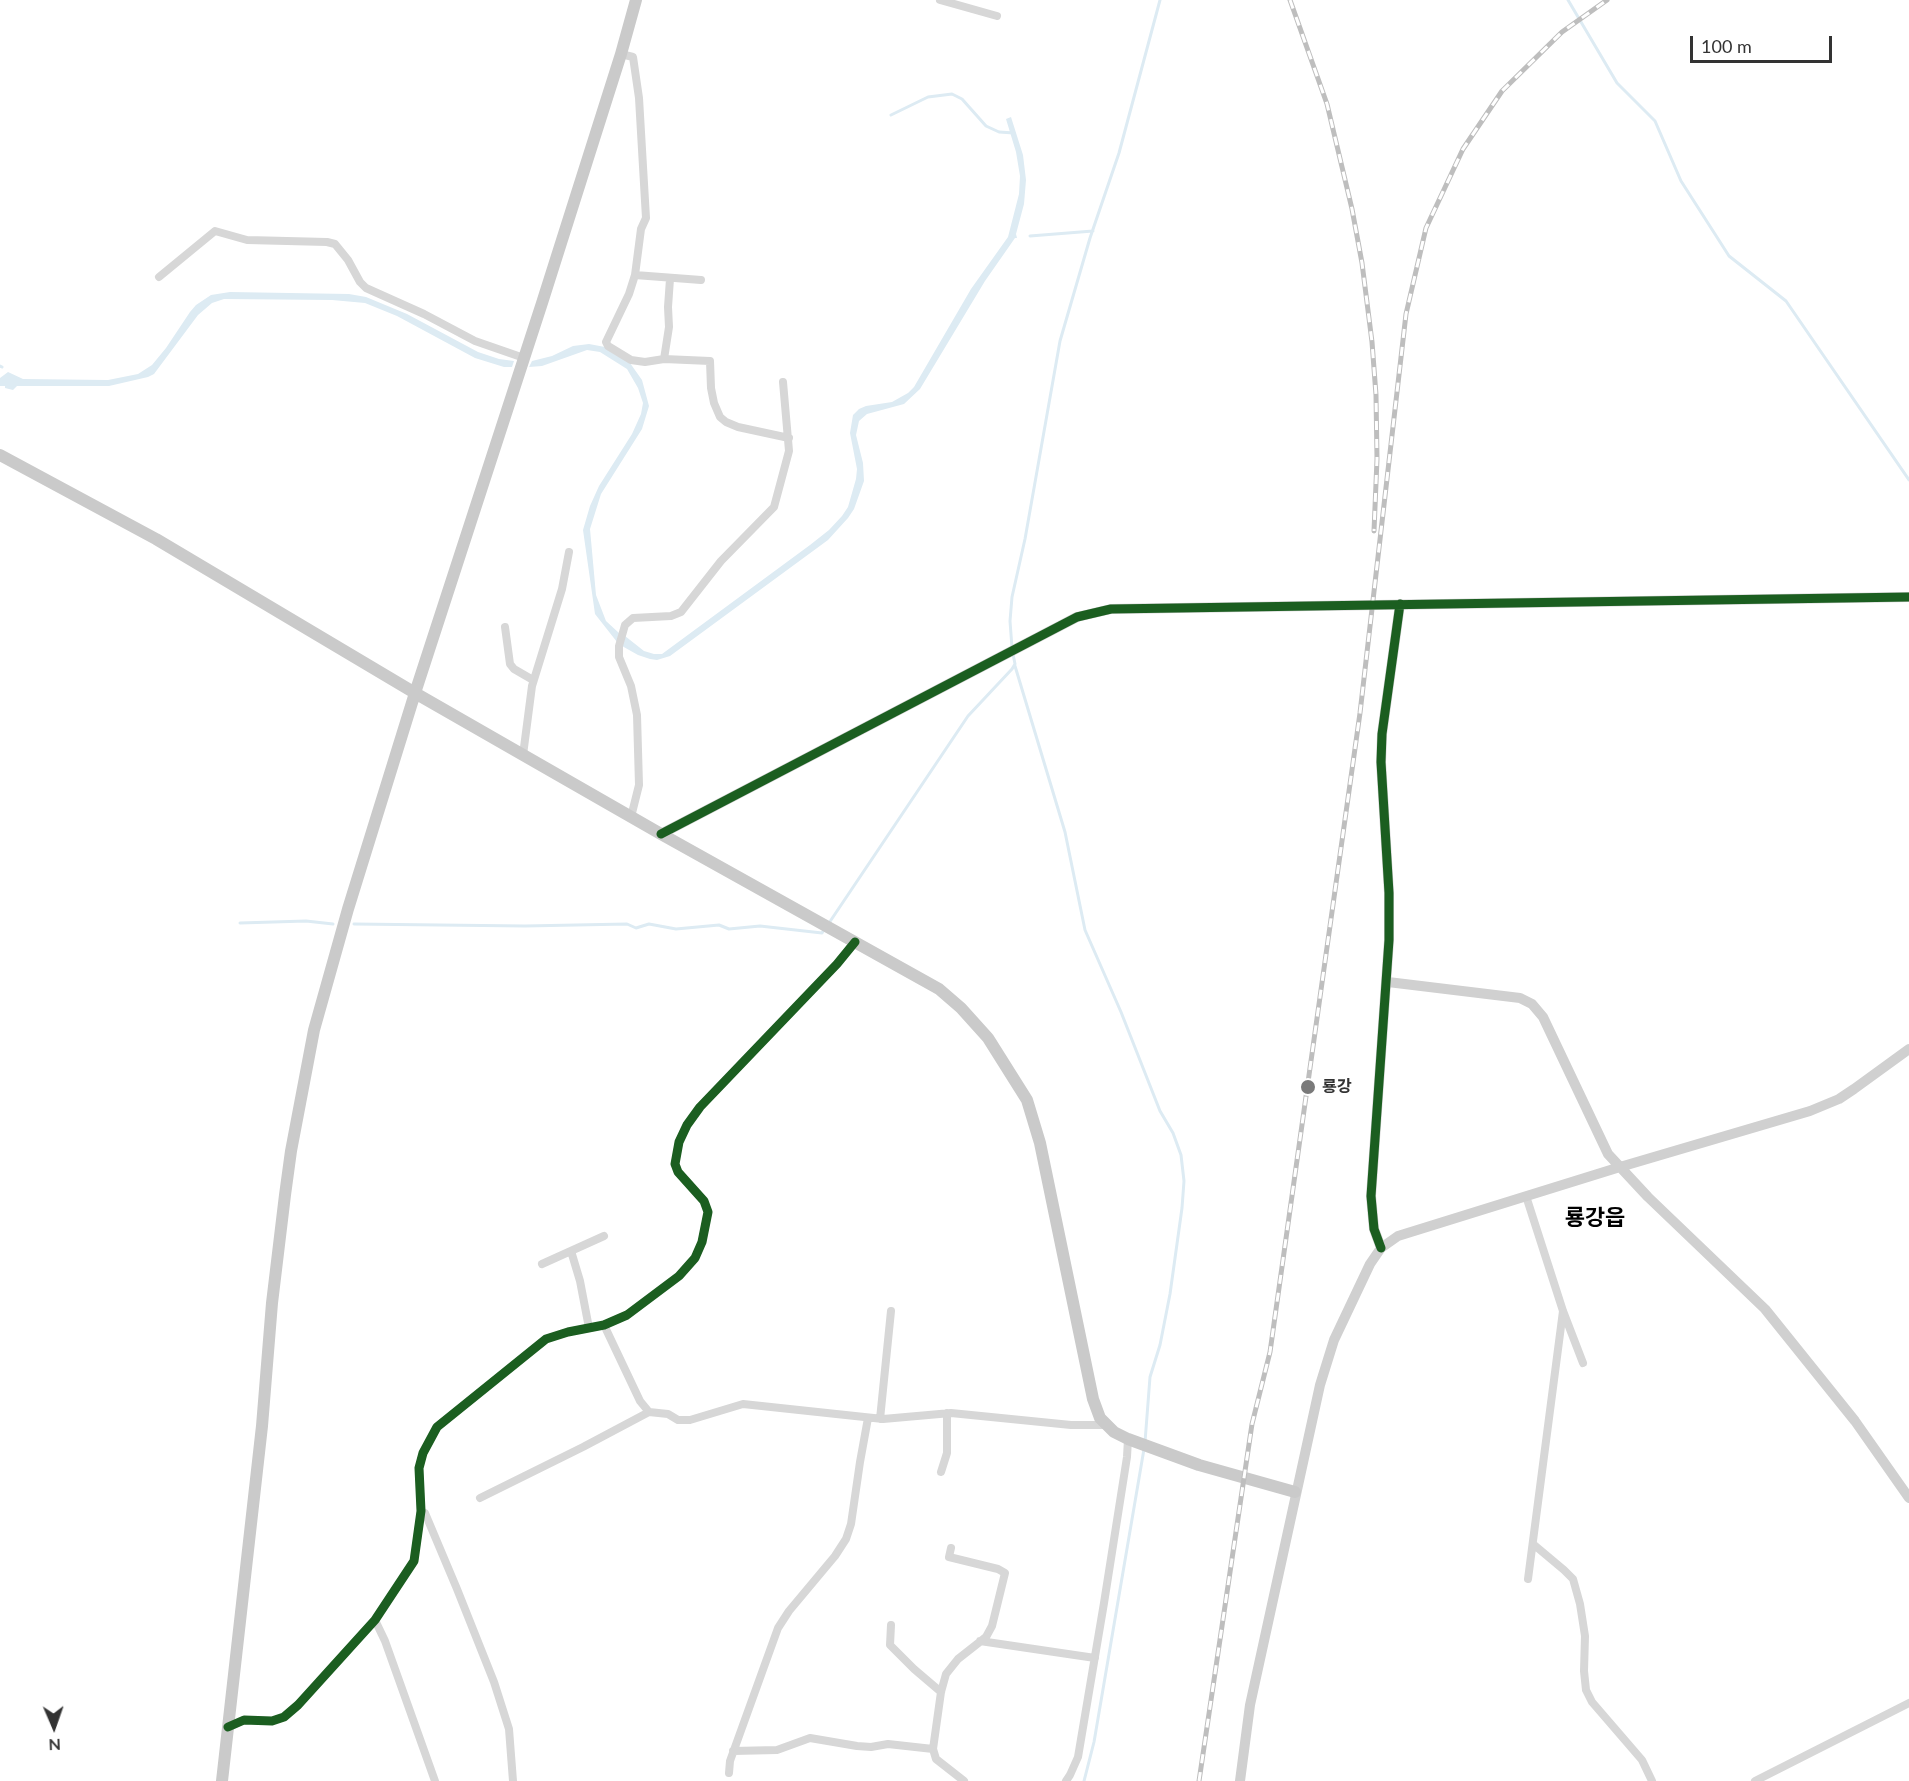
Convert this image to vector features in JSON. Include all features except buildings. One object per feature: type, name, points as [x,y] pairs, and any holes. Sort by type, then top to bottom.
[{"type":"main road","points":[[222,1781],[262,1426],[276,1271],[293,1141],[314,1030],[348,909],[415,693],[520,371],[636,0]]},
{"type":"main road","points":[[0,455],[156,539],[415,693],[939,989],[961,1008],[988,1038],[1027,1100],[1040,1143],[1093,1399],[1100,1418],[1114,1431],[1139,1443],[1199,1465],[1295,1492]]},
{"type":"street","points":[[940,0],[997,16]]},
{"type":"street","points":[[621,54],[633,57],[643,150],[645,218],[641,229],[635,275],[629,294],[606,342],[608,346],[632,360],[645,362],[664,359],[710,361],[711,388],[720,417],[738,427],[789,438]]},
{"type":"street","points":[[159,277],[215,231],[247,240],[327,242],[335,244],[366,288],[424,314],[475,341],[524,358]]},
{"type":"street","points":[[635,275],[701,280]]},
{"type":"street","points":[[664,359],[669,327],[670,279]]},
{"type":"street","points":[[631,816],[639,785],[638,715],[631,686],[619,657],[622,633],[625,625],[633,618],[671,616],[681,612],[727,553],[769,513],[778,498],[789,451],[783,382]]},
{"type":"street","points":[[523,755],[533,680],[562,590],[569,552]]},
{"type":"street","points":[[661,834],[1077,617],[1111,609],[1909,597]]},
{"type":"street","points":[[1381,1248],[1374,1228],[1371,1196],[1388,982],[1389,893],[1381,762],[1382,734],[1401,604]]},
{"type":"street","points":[[505,627],[510,664],[514,669],[533,680]]},
{"type":"street","points":[[228,1726],[244,1720],[272,1721],[284,1717],[298,1705],[375,1620],[412,1567],[421,1510],[418,1477],[421,1460],[437,1427],[546,1339],[562,1333],[604,1325],[627,1315],[679,1276],[695,1258],[702,1242],[708,1212],[704,1201],[678,1172],[675,1164],[679,1142],[687,1125],[700,1107],[837,964],[855,942]]},
{"type":"street","points":[[1388,982],[1520,998],[1532,1004],[1543,1017],[1608,1154],[1648,1197],[1765,1309],[1855,1421],[1909,1498]]},
{"type":"street","points":[[1240,1781],[1250,1705],[1320,1385],[1334,1340],[1370,1264],[1381,1248],[1398,1236],[1810,1111],[1839,1099],[1909,1049]]},
{"type":"street","points":[[1526,1196],[1563,1311],[1583,1363]]},
{"type":"street","points":[[542,1264],[604,1236]]},
{"type":"street","points":[[571,1251],[580,1281],[589,1328]]},
{"type":"street","points":[[880,1419],[891,1311]]},
{"type":"street","points":[[1528,1579],[1563,1311]]},
{"type":"street","points":[[604,1325],[640,1401],[649,1412]]},
{"type":"street","points":[[480,1498],[649,1412],[668,1414],[678,1420],[690,1420],[743,1404],[880,1419],[947,1413],[1071,1425],[1107,1425]]},
{"type":"street","points":[[941,1472],[947,1452],[947,1413]]},
{"type":"street","points":[[729,1773],[733,1751],[778,1628],[846,1539],[851,1524],[868,1418]]},
{"type":"street","points":[[1066,1781],[1078,1757],[1127,1457],[1139,1443]]},
{"type":"street","points":[[421,1510],[425,1513],[457,1589],[500,1701],[509,1729],[513,1781]]},
{"type":"street","points":[[1533,1544],[1573,1579],[1586,1636],[1584,1671],[1586,1690],[1592,1701],[1642,1760],[1652,1781]]},
{"type":"street","points":[[951,1548],[949,1557],[999,1569],[1005,1573],[992,1626],[986,1637],[958,1659],[946,1674],[941,1692],[933,1749],[936,1759],[964,1781]]},
{"type":"street","points":[[375,1620],[385,1641],[435,1781]]},
{"type":"street","points":[[891,1625],[890,1645],[941,1692]]},
{"type":"street","points":[[980,1641],[1095,1658]]},
{"type":"street","points":[[1755,1781],[1909,1703]]},
{"type":"street","points":[[733,1751],[777,1750],[810,1738],[857,1746],[871,1747],[888,1744],[933,1749]]},
{"type":"shaded area","points":[[1011,117],[1023,155],[1026,180],[1017,238],[985,281],[920,389],[904,404],[867,414],[859,421],[856,435],[863,463],[864,481],[854,509],[848,518],[828,540],[670,656],[657,660],[650,659],[622,646],[625,636],[644,651],[662,654],[810,545],[842,516],[848,507],[856,479],[857,469],[850,433],[853,415],[866,406],[892,402],[914,387],[971,289],[1008,237],[1019,194],[1020,176],[1016,152],[1006,119]]},
{"type":"shaded area","points":[[230,292],[349,294],[366,297],[407,314],[478,352],[514,361],[512,367],[504,367],[475,358],[397,316],[365,303],[332,300],[224,299],[212,303],[198,315],[154,374],[148,377],[109,386],[17,386],[13,390],[0,386],[0,378],[8,372],[23,379],[108,380],[138,374],[152,365],[196,305],[211,295]]},
{"type":"shaded area","points":[[589,344],[605,347],[630,363],[642,380],[649,406],[642,429],[601,494],[590,529],[596,595],[606,621],[619,633],[617,642],[595,614],[583,530],[599,486],[632,434],[643,403],[638,388],[627,369],[600,352],[587,350],[542,366],[529,367],[532,361],[552,356],[573,346]]},
{"type":"waterway","points":[[1012,648],[1010,621],[1012,597],[1025,539],[1060,341],[1090,238],[1119,153],[1160,0]]},
{"type":"waterway","points":[[1568,0],[1617,83],[1655,121],[1681,181],[1729,256],[1786,301],[1909,480]]},
{"type":"waterway","points":[[891,115],[928,97],[952,94],[962,99],[986,126],[999,132],[1014,133]]},
{"type":"waterway","points":[[1030,236],[1093,231]]},
{"type":"waterway","points":[[829,923],[968,716],[1012,669],[1015,664],[1013,654]]},
{"type":"waterway","points":[[1015,666],[1065,832],[1085,930],[1121,1012],[1160,1111],[1173,1133],[1181,1155],[1184,1181],[1182,1208],[1170,1294],[1160,1345],[1150,1377],[1145,1442]]},
{"type":"waterway","points":[[240,923],[306,921],[333,924]]},
{"type":"waterway","points":[[354,924],[525,926],[627,924],[636,928],[649,924],[676,929],[719,925],[729,929],[760,926],[822,933],[825,928]]},
{"type":"waterway","points":[[1084,1781],[1094,1742],[1144,1449]]},
{"type":"railway","points":[[1290,0],[1327,104],[1352,209],[1362,263],[1376,395],[1377,459],[1374,531]]},
{"type":"railway","points":[[1199,1781],[1252,1424],[1270,1352],[1360,713],[1406,314],[1426,228],[1463,149],[1502,91],[1562,32],[1607,0]]},
{"type":"cycle path","points":[[661,834],[1077,617],[1111,609],[1909,597]]},
{"type":"cycle path","points":[[1381,1248],[1374,1229],[1371,1196],[1389,940],[1389,893],[1381,762],[1382,734],[1400,604]]},
{"type":"cycle path","points":[[228,1727],[244,1720],[272,1721],[284,1717],[298,1705],[375,1620],[414,1561],[421,1511],[419,1468],[423,1453],[437,1427],[546,1339],[604,1325],[627,1315],[679,1276],[695,1258],[702,1242],[708,1212],[704,1201],[678,1172],[675,1164],[679,1142],[687,1125],[700,1107],[837,964],[855,942]]},
{"type":"place","name":"룡강","points":[[1308,1087]]},
{"type":"district","name":"룡강읍","points":[[1595,1218]]}]
